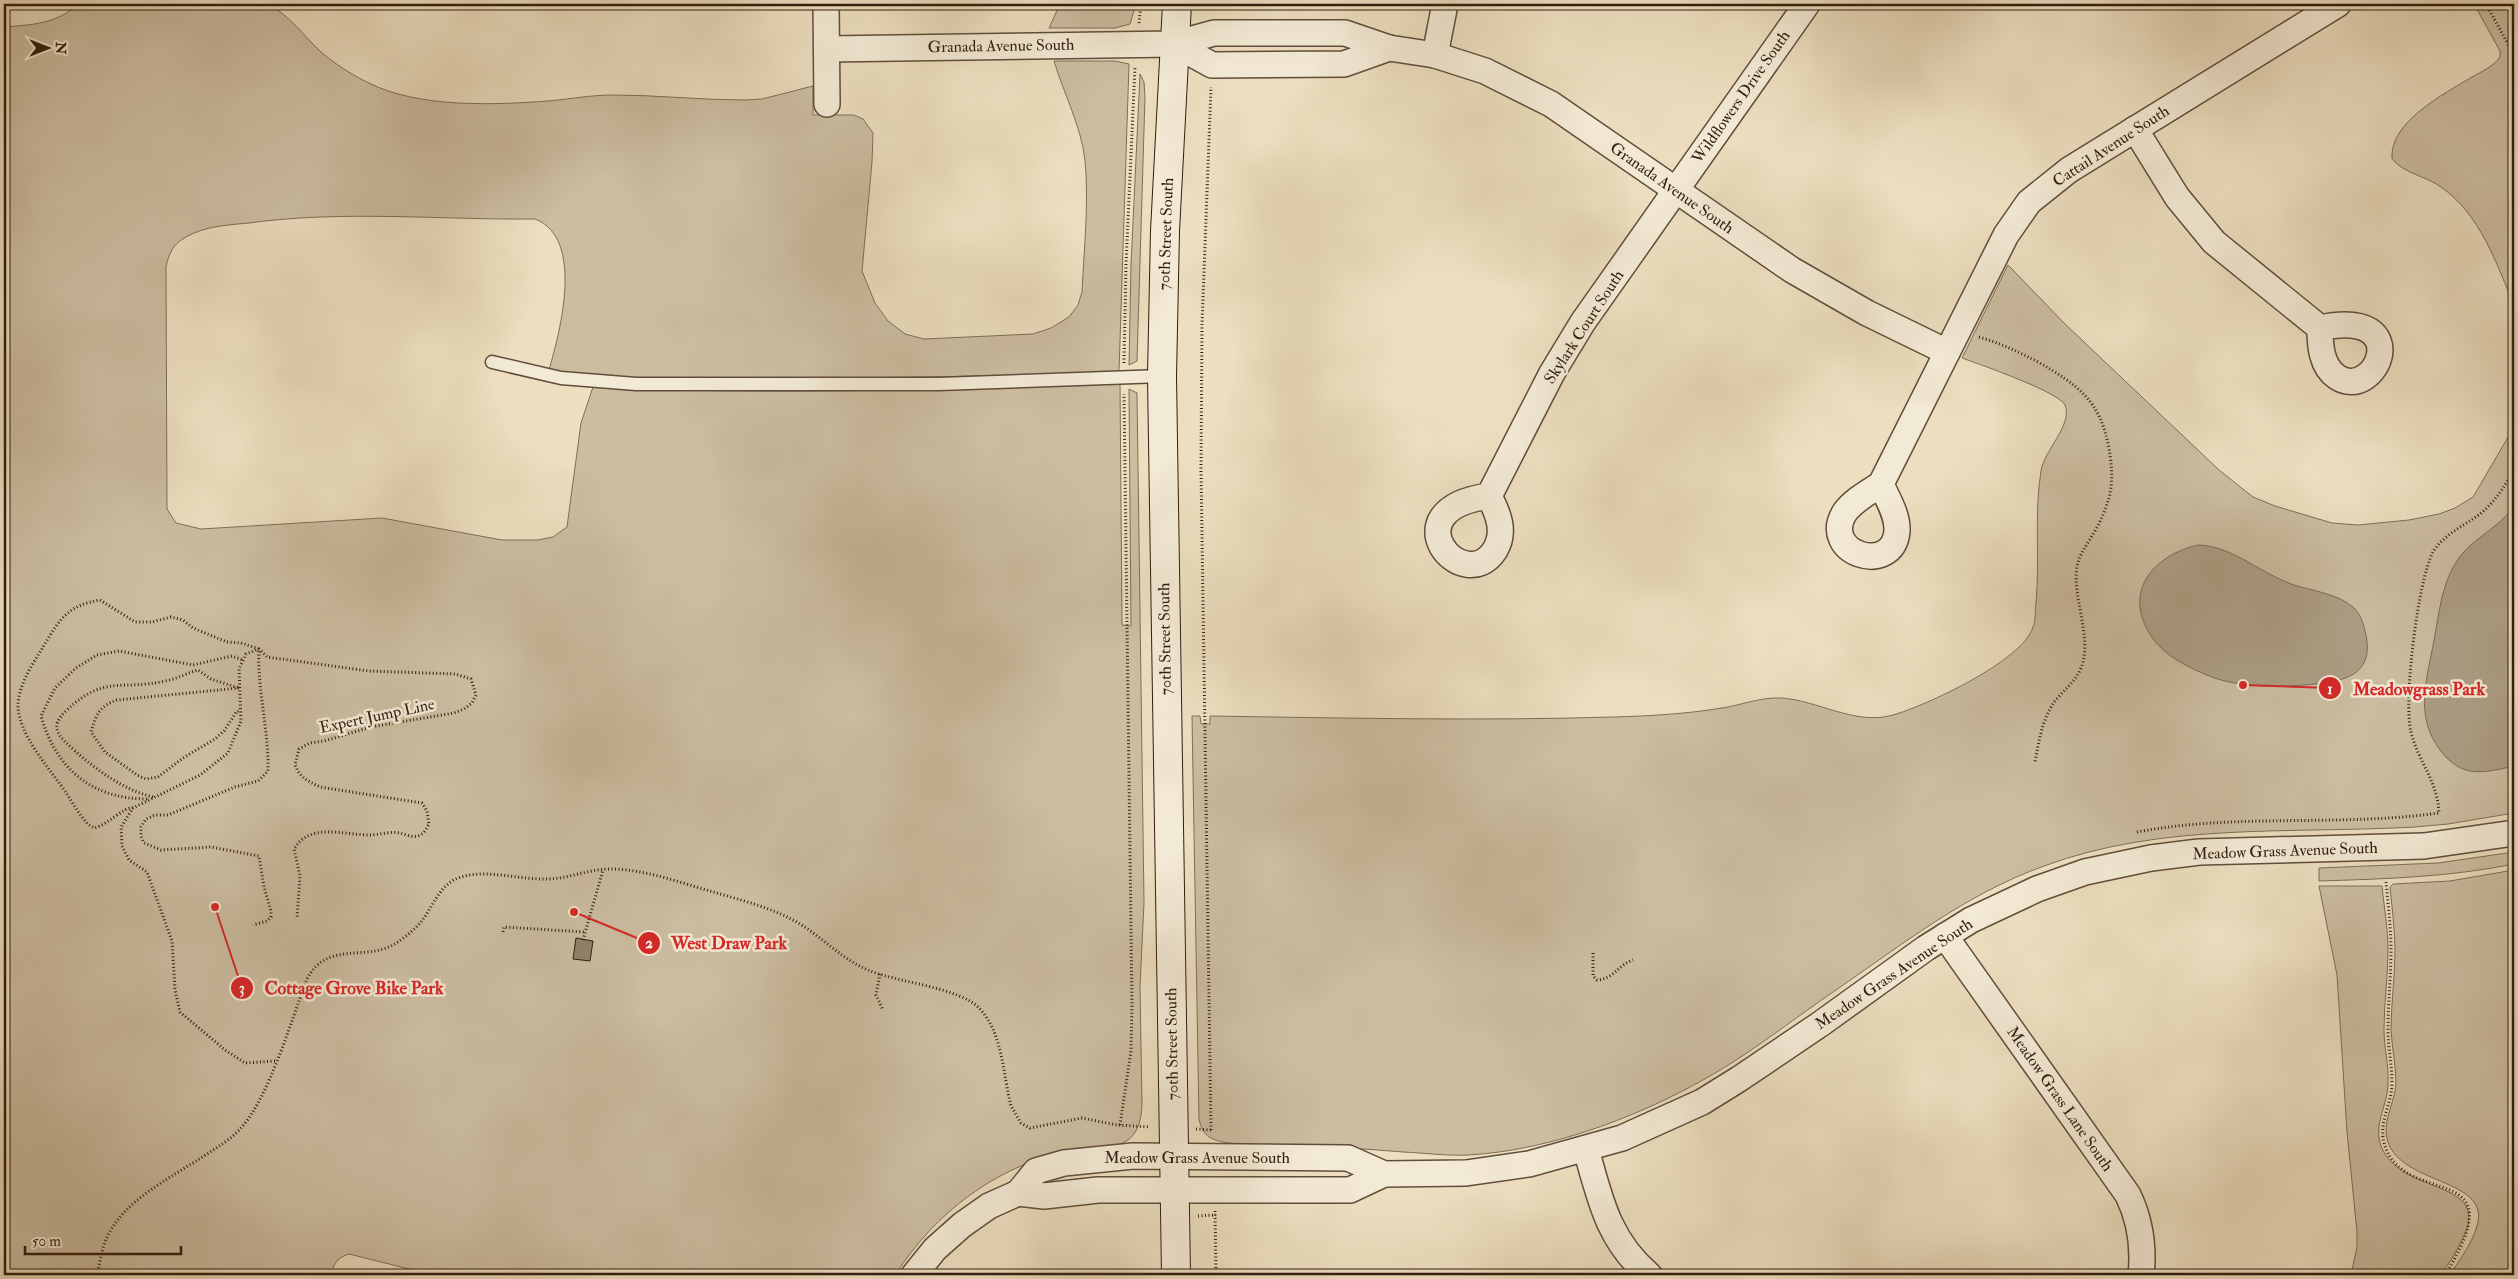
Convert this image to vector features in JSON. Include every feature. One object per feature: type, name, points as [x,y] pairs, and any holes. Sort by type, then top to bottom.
[{"type":"main road","name":"70th Street South","points":[[1176,1275],[1162,376],[1165,231],[1177,4]]},
{"type":"street","points":[[826,4],[827,104]]},
{"type":"street","points":[[1435,55],[1446,4]]},
{"type":"street","name":"Wildflowers Drive South","points":[[1675,191],[1807,4]]},
{"type":"street","name":"Cattail Avenue South","points":[[1881,484],[2001,242],[2023,209],[2045,188],[2069,170],[2338,4]]},
{"type":"street","name":"Granada Avenue South","points":[[827,49],[1174,44],[1212,65],[1344,64],[1389,48],[1435,55],[1485,71],[1537,96],[1808,280],[1867,313],[1947,352]]},
{"type":"street","points":[[2135,129],[2177,197],[2214,242],[2320,328]]},
{"type":"street","name":"Skylark Court South","points":[[1489,496],[1566,348],[1675,191]]},
{"type":"street","name":"Meadow Grass Avenue South","points":[[1018,1193],[1044,1196],[1098,1190],[1350,1190],[1384,1174],[1484,1172],[1529,1164],[1586,1149],[1643,1129],[1709,1097],[1779,1052],[1945,936],[1986,912],[2037,889],[2085,872],[2132,861],[2226,851],[2424,846],[2514,833]]},
{"type":"street","name":"Meadow Grass Lane South","points":[[1945,936],[2128,1196],[2135,1212],[2140,1232],[2141,1275]]},
{"type":"street","points":[[1586,1149],[1601,1202],[1611,1228],[1625,1252],[1649,1275]]},
{"type":"street","name":"Meadow Grass Avenue South","points":[[914,1275],[935,1249],[962,1225],[989,1206],[1018,1193],[1036,1171],[1064,1163],[1108,1157],[1348,1158],[1384,1174]]},
{"type":"lane","points":[[492,362],[561,378],[645,384],[948,384],[1162,376]]},
{"type":"path","points":[[1140,9],[1141,4]]},
{"type":"path","points":[[2486,4],[2514,55]]},
{"type":"path","points":[[1120,1125],[1130,1051],[1132,1006],[1124,378],[1126,264],[1134,75]]},
{"type":"path","points":[[1210,95],[1202,325],[1201,469],[1211,1130]]},
{"type":"path","points":[[1978,336],[2014,349],[2062,376],[2084,392],[2102,421],[2111,463],[2111,487],[2106,507],[2080,556],[2077,568],[2077,591],[2083,642],[2082,664],[2076,677],[2046,715],[2035,762]]},
{"type":"path","points":[[2137,832],[2182,826],[2373,821],[2439,813],[2435,786],[2413,738],[2409,720],[2410,681],[2423,581],[2428,563],[2437,546],[2450,534],[2488,507],[2502,491],[2514,470]]},
{"type":"path","points":[[100,600],[135,622],[152,622],[172,617],[183,620],[193,628],[227,642],[241,643],[259,648],[246,654],[239,669],[241,721],[228,753],[200,775],[133,808],[125,809],[104,826],[94,828],[89,825],[52,776],[20,720],[18,703],[23,684],[55,625],[76,606],[100,600]]},
{"type":"path","points":[[253,925],[266,922],[271,917],[259,856],[211,847],[161,850],[144,843],[141,836],[141,828],[146,819],[155,815],[168,815],[235,787],[258,781],[268,771],[264,713],[258,671],[259,648]]},
{"type":"path","name":"Expert Jump Line","points":[[259,648],[266,657],[369,671],[465,675],[471,679],[476,695],[464,710],[371,727],[324,741],[310,743],[299,749],[295,765],[299,775],[308,782],[320,787],[422,803],[427,811],[429,824],[422,834],[416,836],[407,836],[401,833],[370,835],[322,832],[302,838],[294,849],[300,876],[297,918]]},
{"type":"path","points":[[149,799],[118,798],[103,793],[88,786],[73,772],[50,742],[41,716],[54,688],[84,663],[97,655],[119,651],[193,664],[232,656],[243,660]]},
{"type":"path","points":[[153,797],[138,793],[89,763],[60,737],[56,728],[57,720],[81,696],[110,685],[166,681],[198,670],[211,679],[240,688]]},
{"type":"path","points":[[240,688],[117,700],[104,705],[95,716],[91,732],[105,752],[128,770],[146,779],[158,777],[183,758],[215,739],[224,731],[237,711],[241,712]]},
{"type":"path","points":[[133,808],[121,827],[122,846],[129,860],[147,872],[165,920],[172,941],[175,990],[180,1012],[225,1050],[245,1063],[275,1061]]},
{"type":"path","points":[[97,1275],[105,1242],[117,1222],[141,1198],[226,1141],[240,1129],[259,1102],[307,979],[314,967],[334,955],[380,950],[397,943],[420,923],[442,890],[453,880],[480,875],[549,879],[603,870],[622,870],[661,878],[779,913],[808,929],[850,962],[880,974],[960,996],[978,1007],[986,1016],[994,1032],[1011,1106],[1017,1118],[1024,1125],[1037,1128],[1082,1118],[1133,1126]]},
{"type":"path","points":[[583,940],[603,870]]},
{"type":"path","points":[[2386,882],[2391,940],[2388,1030],[2392,1082],[2390,1098],[2383,1119],[2384,1144],[2392,1160],[2404,1169],[2458,1192],[2470,1203],[2474,1216]]},
{"type":"path","points":[[503,932],[504,927],[585,932]]},
{"type":"path","points":[[1593,953],[1593,976],[1597,980],[1609,978],[1624,964],[1633,960]]},
{"type":"path","points":[[880,974],[876,995],[884,1010]]},
{"type":"path","points":[[1216,1215],[1216,1275]]},
{"type":"path","points":[[2445,1275],[2473,1225]]},
{"type":"shaded area","points":[[78,4],[268,4],[290,20],[321,52],[350,73],[389,91],[433,101],[481,104],[548,101],[613,95],[745,100],[762,99],[813,86],[813,115],[854,115],[863,119],[873,133],[862,271],[875,303],[888,321],[905,334],[924,339],[1033,334],[1051,328],[1069,317],[1078,305],[1082,292],[1086,226],[1085,160],[1076,122],[1054,61],[1115,61],[1129,64],[1119,372],[697,379],[637,378],[549,370],[563,311],[564,265],[560,245],[550,229],[535,219],[356,216],[285,219],[225,225],[201,230],[182,240],[172,249],[166,267],[167,509],[176,523],[201,529],[382,518],[502,540],[538,540],[553,537],[567,527],[581,423],[593,387],[724,391],[856,391],[1120,383],[1122,625],[1131,626],[1129,389],[1137,393],[1144,903],[1140,986],[1142,1106],[1139,1124],[1132,1137],[1114,1146],[1068,1150],[1041,1158],[991,1181],[948,1212],[911,1252],[895,1275],[433,1275],[349,1254],[337,1262],[333,1267],[331,1275],[4,1275],[4,27],[52,20],[70,11]]},
{"type":"shaded area","points":[[1060,4],[1136,4],[1130,24],[1115,28],[1049,28]]},
{"type":"shaded area","points":[[2474,4],[2514,4],[2514,306],[2486,241],[2466,211],[2455,198],[2441,187],[2409,172],[2392,159],[2393,146],[2399,133],[2420,110],[2487,68],[2500,57],[2500,51]]},
{"type":"shaded area","points":[[1140,74],[1144,82],[1145,97],[1137,361],[1129,365],[1131,265]]},
{"type":"shaded area","points":[[2008,265],[2065,324],[2219,470],[2253,497],[2275,506],[2332,523],[2358,525],[2409,520],[2439,514],[2455,508],[2473,497],[2514,427],[2514,813],[2448,824],[2415,827],[2181,836],[2135,842],[2089,852],[2044,866],[2015,877],[1936,921],[1751,1050],[1694,1085],[1633,1114],[1600,1127],[1535,1146],[1502,1152],[1452,1155],[1298,1145],[1242,1144],[1221,1142],[1207,1135],[1199,1119],[1192,716],[1200,716],[1201,724],[1210,724],[1210,716],[1462,719],[1613,717],[1695,712],[1781,698],[1808,703],[1851,715],[1879,718],[1908,710],[1971,680],[2011,654],[2025,640],[2033,627],[2037,586],[2038,504],[2041,471],[2047,455],[2062,429],[2066,413],[2065,405],[2060,399],[2049,393],[1962,358]]},
{"type":"shaded area","points":[[2514,506],[2514,766],[2492,771],[2474,772],[2456,766],[2440,750],[2432,737],[2427,724],[2425,710],[2426,683],[2441,601],[2450,573],[2461,555],[2500,522]]},
{"type":"shaded area","points":[[2198,545],[2223,550],[2282,580],[2333,596],[2348,603],[2359,614],[2366,635],[2367,649],[2365,661],[2360,669],[2352,675],[2331,682],[2293,686],[2253,685],[2214,678],[2189,667],[2169,655],[2153,639],[2144,622],[2140,607],[2141,592],[2146,579],[2167,558],[2181,550]]},
{"type":"shaded area","points":[[2514,852],[2514,864],[2466,872],[2417,877],[2319,881],[2319,868],[2438,863]]},
{"type":"shaded area","points":[[2514,870],[2514,1275],[2450,1275],[2466,1250],[2476,1229],[2478,1222],[2477,1208],[2470,1197],[2409,1166],[2396,1156],[2386,1135],[2387,1120],[2396,1083],[2391,1030],[2395,951],[2390,887],[2393,884],[2450,881]]},
{"type":"shaded area","points":[[2319,886],[2382,886],[2388,942],[2384,1030],[2388,1077],[2379,1138],[2381,1146],[2391,1162],[2406,1173],[2456,1196],[2466,1206],[2469,1220],[2462,1240],[2440,1275],[2351,1275],[2357,1247],[2357,1232],[2347,1132],[2337,975]]},
{"type":"building","points":[[576,938],[593,941],[590,961],[573,959]]},
{"type":"place","name":"Meadowgrass Park","points":[[2243,685]]},
{"type":"place","name":"Cottage Grove Bike Park","points":[[215,907]]},
{"type":"place","name":"West Draw Park","points":[[574,912]]}]
